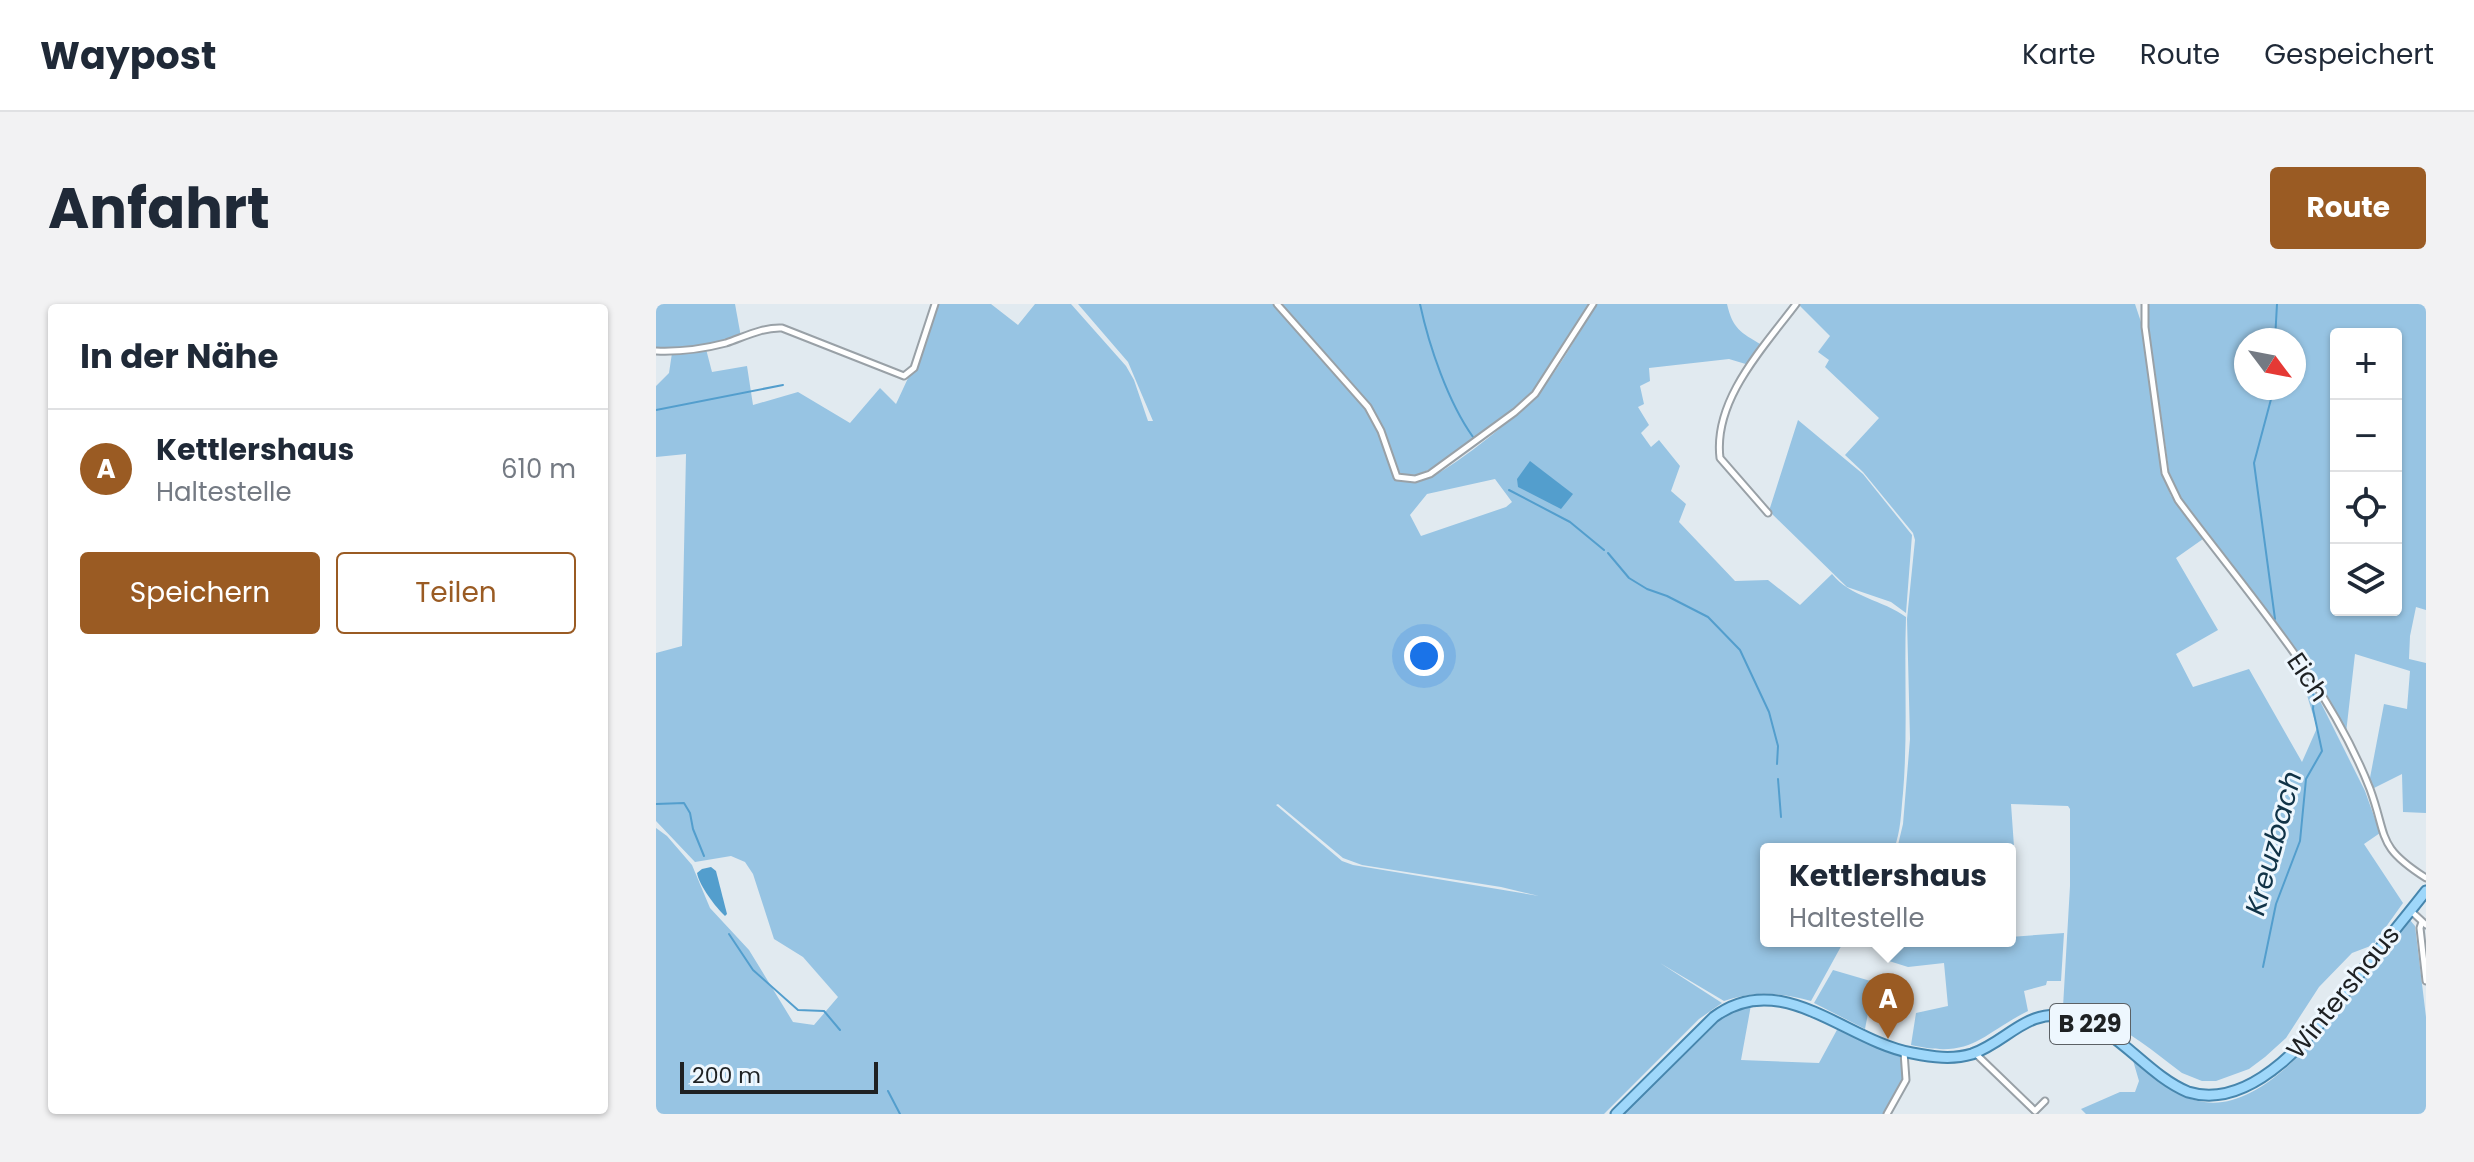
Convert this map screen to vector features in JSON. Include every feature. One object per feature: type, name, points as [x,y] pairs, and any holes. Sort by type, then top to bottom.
[{"type":"main road","name":"B 229","points":[[2410,910],[2426,891]]},
{"type":"main road","name":"Wintershaus","points":[[1616,1114],[1714,1017],[1730,1006],[1747,1001],[1789,1003],[1809,1009],[1870,1041],[1904,1052],[1945,1058],[1975,1053],[2029,1020],[2062,1015],[2100,1029],[2166,1079],[2190,1092],[2217,1096],[2236,1091],[2274,1071],[2297,1051],[2410,910]]},
{"type":"street","points":[[656,351],[690,350],[721,344],[766,329],[782,328],[904,376],[914,368],[935,304]]},
{"type":"street","points":[[1277,304],[1368,407],[1381,431],[1397,477],[1415,479],[1445,464],[1535,394],[1593,304]]},
{"type":"street","points":[[1768,513],[1720,458],[1719,427],[1749,369],[1796,304]]},
{"type":"street","name":"Eich","points":[[2145,304],[2145,327],[2169,484],[2322,696],[2369,789],[2387,845],[2398,858],[2426,878]]},
{"type":"street","points":[[2410,910],[2424,923],[2420,928],[2426,981]]},
{"type":"street","points":[[1887,1114],[1906,1080],[1904,1052]]},
{"type":"street","points":[[1975,1053],[2035,1111],[2045,1101]]},
{"type":"shaded area","points":[[656,304],[735,304],[741,337],[690,349],[656,350]]},
{"type":"shaded area","points":[[936,304],[991,304],[1018,325],[1035,304],[1071,304],[1126,366],[1148,421],[1153,421],[1128,362],[1078,304],[1275,304],[1366,407],[1397,479],[1418,482],[1464,457],[1535,397],[1560,364],[1597,304],[1727,304],[1738,329],[1762,345],[1749,365],[1729,359],[1649,368],[1650,381],[1640,386],[1644,404],[1638,407],[1649,425],[1641,433],[1651,447],[1659,440],[1680,466],[1671,491],[1686,504],[1679,522],[1735,581],[1768,580],[1800,605],[1832,574],[1848,588],[1906,617],[1904,771],[1896,843],[1760,843],[1760,947],[1841,947],[1811,1001],[1768,994],[1724,1001],[1660,963],[1722,1003],[1699,1019],[1604,1114],[656,1114],[656,828],[692,865],[710,908],[749,950],[793,1022],[814,1025],[838,997],[803,957],[774,939],[753,874],[745,862],[731,856],[695,862],[656,821],[656,653],[682,646],[686,454],[656,457],[656,386],[669,373],[672,353],[706,349],[712,372],[747,366],[753,405],[798,392],[850,423],[880,388],[896,404],[915,369]],"holes":[[[1495,479],[1512,502],[1506,507],[1421,536],[1410,515],[1427,494]],[[1276,805],[1343,858],[1362,865],[1539,896],[1353,865],[1342,861]]]},
{"type":"shaded area","points":[[1279,304],[1592,304],[1553,366],[1521,404],[1433,468],[1416,475],[1401,474],[1372,408]]},
{"type":"shaded area","points":[[1798,304],[2135,304],[2143,328],[2163,474],[2171,496],[2203,539],[2176,558],[2218,630],[2176,654],[2193,687],[2249,669],[2302,762],[2317,728],[2306,692],[2311,683],[2365,791],[2380,833],[2364,844],[2403,903],[2373,945],[2352,953],[2319,987],[2286,1038],[2249,1069],[2216,1081],[2202,1081],[2182,1073],[2112,1024],[2063,1007],[2070,886],[2068,806],[2011,804],[2014,843],[1898,843],[1903,824],[1910,739],[1907,619],[1915,540],[1913,533],[1863,472],[1845,455],[1879,418],[1825,367],[1829,360],[1818,352],[1830,336]]},
{"type":"shaded area","points":[[2149,304],[2426,304],[2426,610],[2416,607],[2409,659],[2426,663],[2426,813],[2403,812],[2402,774],[2372,789],[2369,783],[2384,704],[2407,709],[2410,671],[2355,654],[2346,733],[2300,655],[2180,499],[2169,472],[2149,329]]},
{"type":"shaded area","points":[[1798,420],[1863,474],[1912,535],[1906,613],[1891,602],[1847,587],[1769,511]]},
{"type":"shaded area","points":[[1530,461],[1573,494],[1561,509],[1518,487],[1517,479]]},
{"type":"shaded area","points":[[711,867],[716,871],[725,916],[698,878],[697,873]]},
{"type":"shaded area","points":[[2410,920],[2415,926],[2426,1017],[2426,1114],[2086,1114],[2081,1109],[2120,1092],[2135,1092],[2139,1081],[2132,1057],[2165,1085],[2193,1100],[2233,1100],[2262,1086],[2319,1035]]},
{"type":"shaded area","points":[[2064,933],[2061,981],[2047,981],[2046,985],[2024,991],[2028,1011],[1975,1042],[1949,1049],[1911,1045],[1916,1013],[1948,1006],[1944,963],[1908,967],[1889,961],[1892,947],[2016,947],[2016,937]]},
{"type":"shaded area","points":[[1833,970],[1874,982],[1865,1029],[1814,1003]]},
{"type":"shaded area","points":[[1751,1005],[1741,1060],[1819,1063],[1838,1028],[1870,1044],[1903,1054],[1906,1075],[1886,1114],[1620,1114],[1698,1034],[1734,1011]]},
{"type":"waterway","points":[[1420,304],[1440,373],[1473,437]]},
{"type":"waterway","name":"Kreuzbach","points":[[2276,328],[2277,304]]},
{"type":"waterway","points":[[656,410],[783,385]]},
{"type":"waterway","name":"Kreuzbach","points":[[2271,400],[2254,463],[2275,619]]},
{"type":"waterway","points":[[1509,490],[1570,522],[1604,550]]},
{"type":"waterway","points":[[1608,553],[1629,578],[1708,617],[1740,650],[1769,712],[1778,746],[1777,764]]},
{"type":"waterway","name":"Kreuzbach","points":[[2263,967],[2276,904],[2300,841],[2306,779],[2322,751],[2313,709],[2314,696],[2308,684]]},
{"type":"waterway","points":[[1778,779],[1781,817]]},
{"type":"waterway","points":[[656,804],[684,803],[704,856]]},
{"type":"waterway","points":[[729,934],[753,970],[798,1010],[824,1011],[840,1030]]},
{"type":"waterway","points":[[888,1091],[900,1114]]},
{"type":"place","name":"Kettlershaus","points":[[1888,1039]]}]
